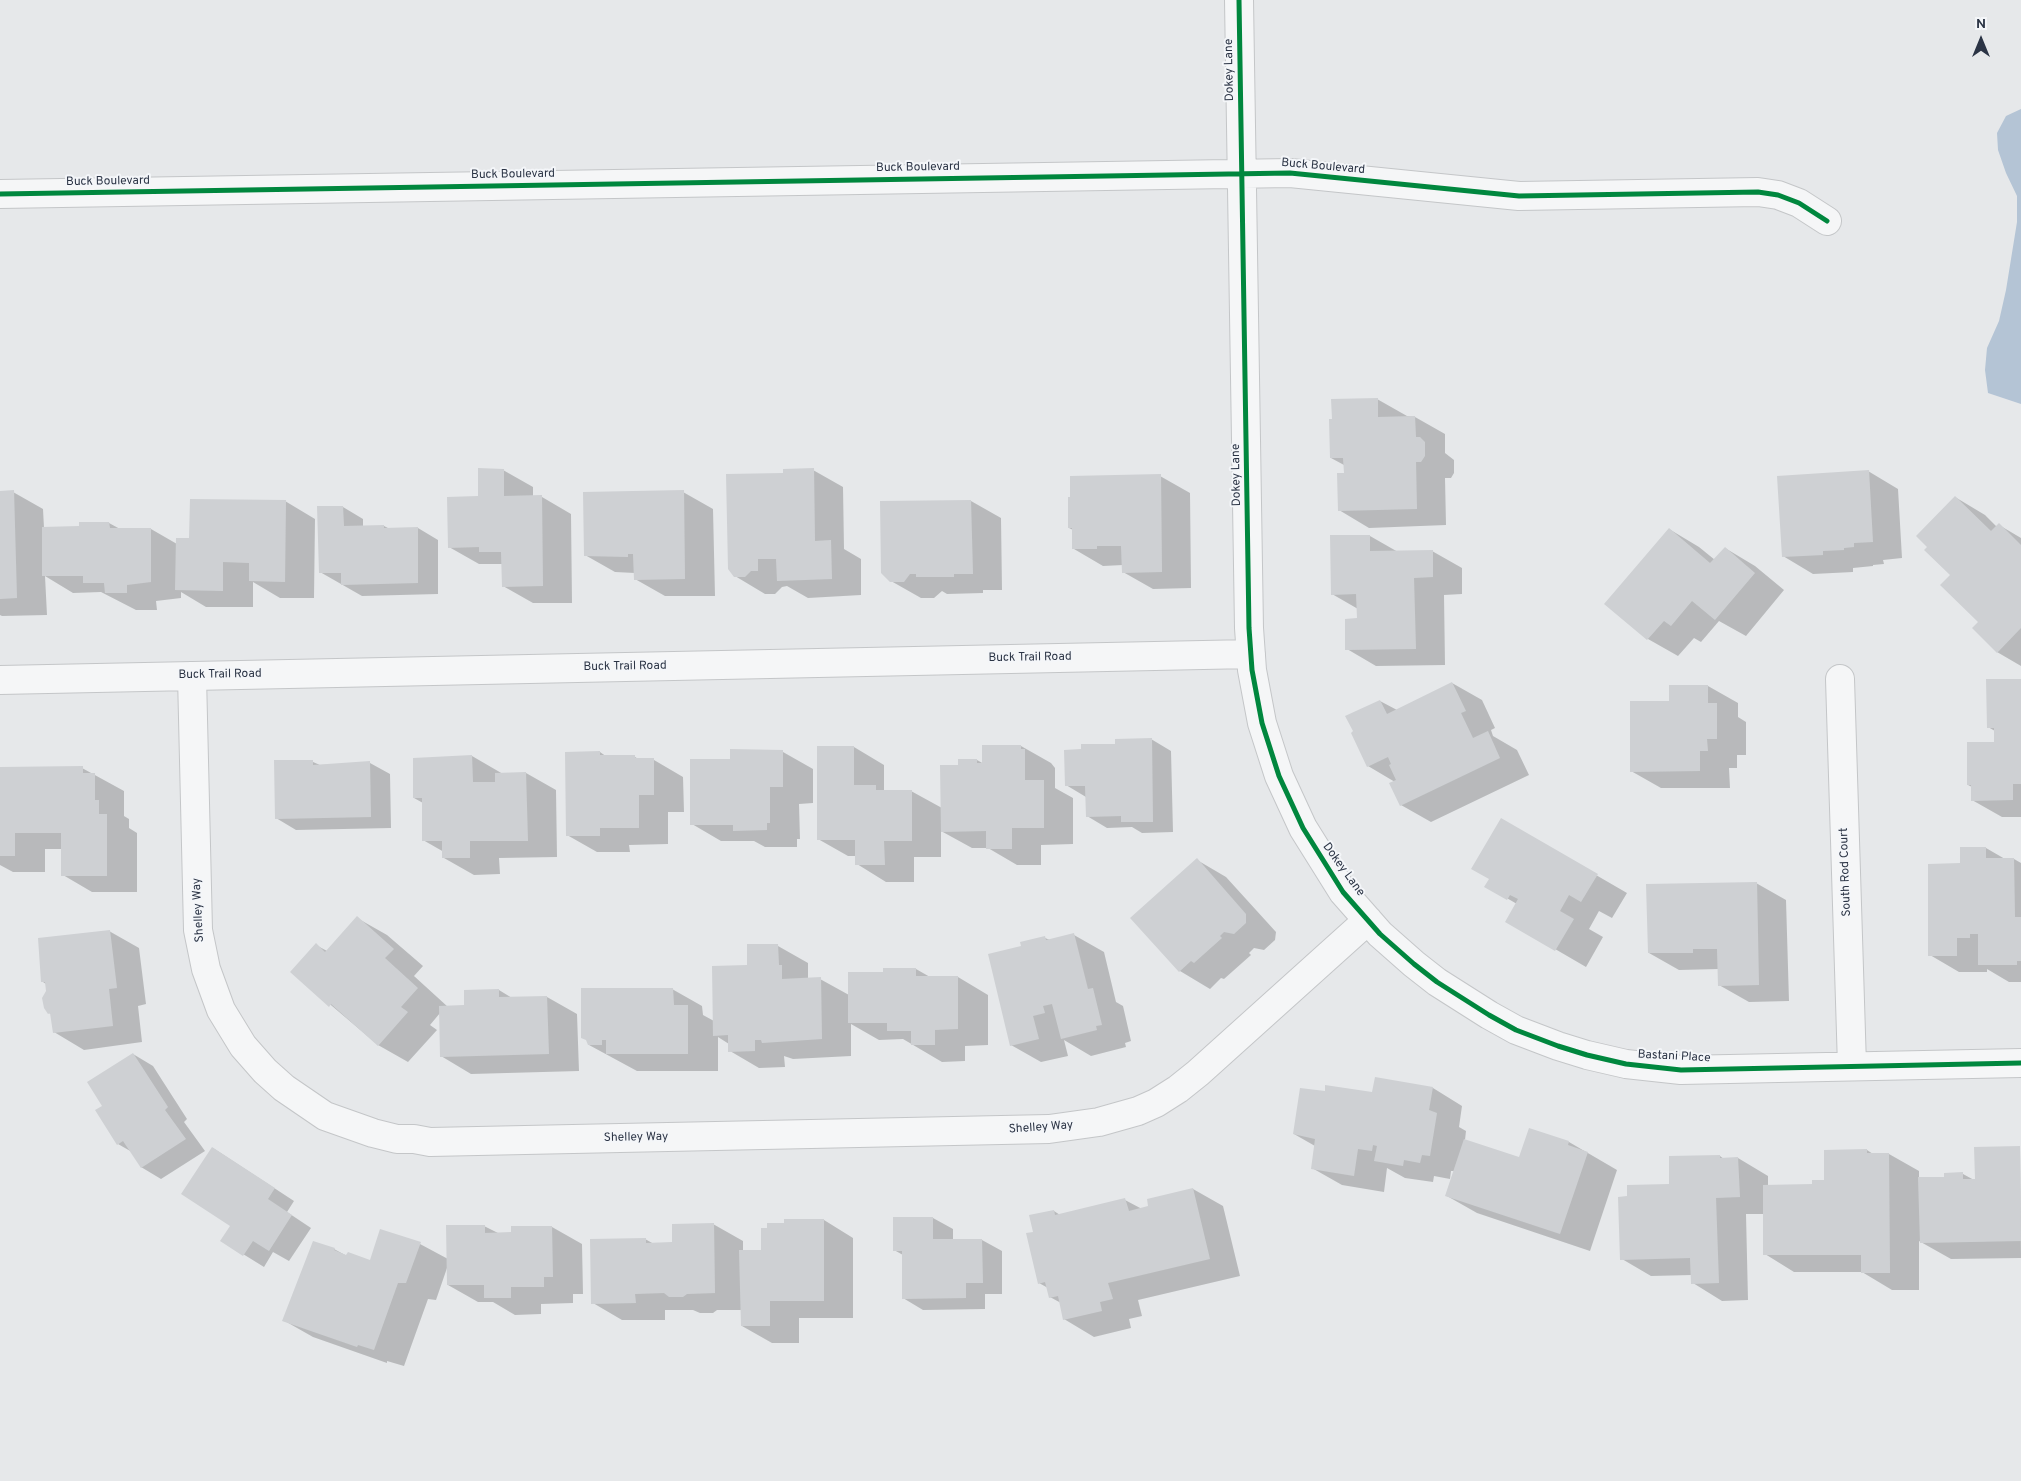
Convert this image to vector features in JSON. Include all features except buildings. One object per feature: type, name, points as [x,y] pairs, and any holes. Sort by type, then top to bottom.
[{"type":"street","name":"Dokey Lane","points":[[1239,0],[1251,654],[1262,723],[1274,762],[1296,814],[1332,876],[1368,920]]},
{"type":"street","name":"Buck Boulevard","points":[[0,194],[1290,173],[1519,196],[1758,192],[1778,195],[1799,203],[1827,221]]},
{"type":"street","name":"Buck Trail Road","points":[[0,680],[1251,654]]},
{"type":"street","name":"Shelley Way","points":[[192,676],[198,930],[206,969],[221,1010],[243,1046],[265,1071],[284,1088],[325,1116],[373,1133],[398,1139],[430,1142],[1031,1130],[1063,1128],[1099,1122],[1138,1111],[1156,1103],[1178,1089],[1368,920]]},
{"type":"street","name":"South Rod Court","points":[[1840,679],[1852,1066]]},
{"type":"street","name":"Bastani Place","points":[[1368,920],[1380,934],[1414,964],[1488,1015],[1516,1030],[1558,1046],[1626,1064],[1681,1070],[2021,1063]]},
{"type":"water","points":[[2021,109],[2021,404],[1988,393],[1985,370],[1987,348],[1999,321],[2006,290],[2017,222],[2017,196],[1998,150],[1997,133],[2006,116]]},
{"type":"cycle path","points":[[1239,0],[1249,628],[1252,670],[1262,723],[1279,776],[1303,828],[1343,892],[1380,934],[1437,982],[1516,1030],[1587,1055],[1626,1064],[1681,1070],[2021,1063]]},
{"type":"cycle path","points":[[0,194],[1290,173],[1519,196],[1758,192],[1778,195],[1799,203],[1827,221]]}]
